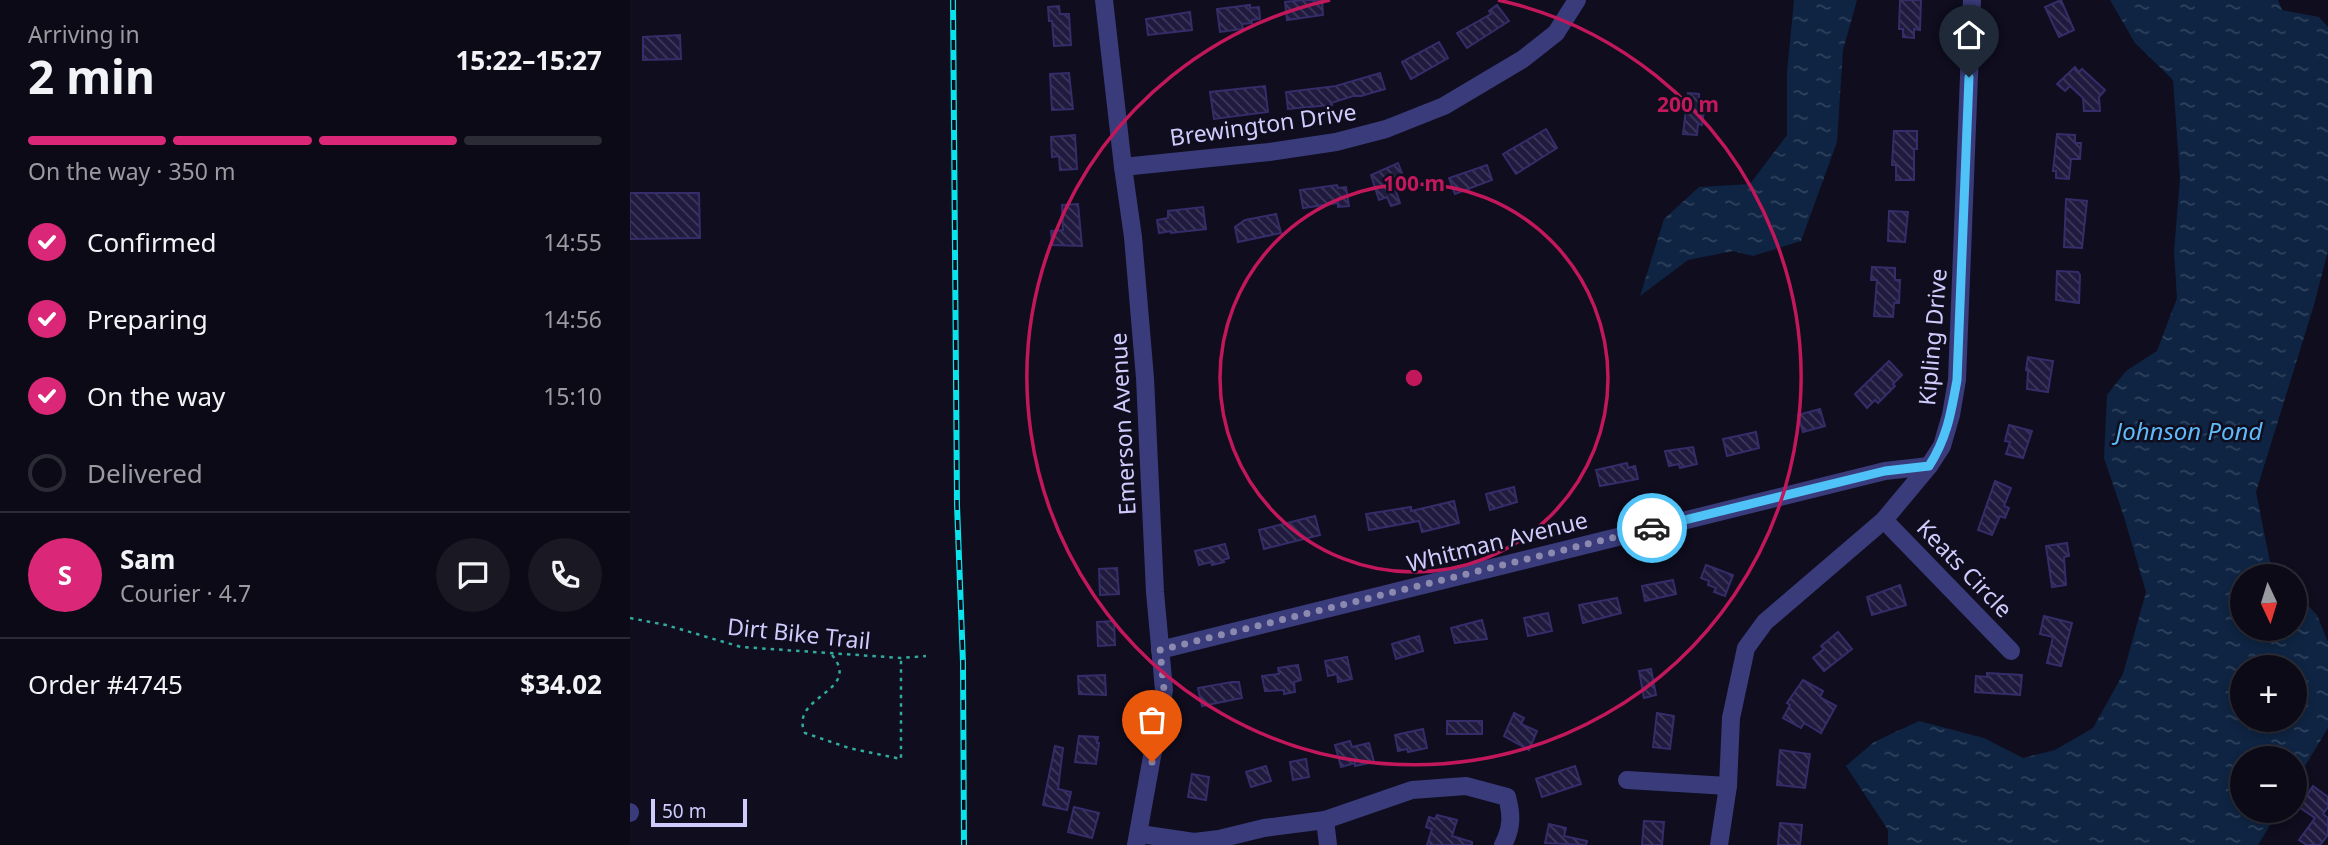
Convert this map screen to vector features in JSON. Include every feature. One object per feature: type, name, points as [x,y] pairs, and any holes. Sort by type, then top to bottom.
[{"type":"street","name":"Emerson Avenue","points":[[1104,0],[1122,167],[1133,237],[1145,378],[1155,592],[1164,690],[1138,839]]},
{"type":"street","name":"Brewington Drive","points":[[1122,167],[1269,152],[1336,142],[1386,129],[1444,106],[1523,59],[1556,33],[1577,0]]},
{"type":"street","name":"Kipling Drive","points":[[1719,845],[1728,786],[1731,718],[1745,649],[1765,622],[1884,520],[1929,466],[1942,446],[1957,380],[1972,0]]},
{"type":"street","name":"Whitman Avenue","points":[[1160,650],[1885,471],[1929,466]]},
{"type":"street","name":"Keats Circle","points":[[1884,520],[2011,651]]},
{"type":"street","points":[[1627,780],[1728,786]]},
{"type":"street","points":[[1138,839],[1194,842],[1219,839],[1264,828],[1325,820],[1412,790],[1466,786],[1507,797],[1512,814],[1509,834],[1503,845]]},
{"type":"street","points":[[1325,820],[1328,845]]},
{"type":"path","name":"Dirt Bike Trail","points":[[630,618],[666,625],[741,647],[901,659],[926,656]]},
{"type":"path","points":[[832,655],[838,662],[839,677],[829,692],[810,705],[802,719],[805,733],[849,748],[901,760],[901,659]]},
{"type":"water","points":[[1794,0],[1857,0],[1843,50],[1837,142],[1801,241],[1753,256],[1733,251],[1688,260],[1640,296],[1664,219],[1699,187],[1750,184],[1787,135],[1787,72]]},
{"type":"water","name":"Johnson Pond","points":[[2110,0],[2278,0],[2282,10],[2319,17],[2328,27],[2328,251],[2256,492],[2270,564],[2230,564],[2230,641],[2307,641],[2307,605],[2317,615],[2328,642],[2328,728],[2307,763],[2307,746],[2230,746],[2230,823],[2271,823],[2258,845],[1888,845],[1888,830],[1846,766],[1874,742],[1919,721],[1984,738],[2023,758],[2055,750],[2093,728],[2123,674],[2146,592],[2104,458],[2107,395],[2126,371],[2157,351],[2177,298],[2174,252],[2180,178],[2173,80],[2135,43]]},
{"type":"building","points":[[1322,0],[1323,15],[1287,20],[1285,2]]},
{"type":"building","points":[[1900,0],[1921,0],[1920,30],[1914,29],[1914,38],[1903,37],[1903,29],[1899,29]]},
{"type":"building","points":[[2061,0],[2074,30],[2059,37],[2045,7]]},
{"type":"building","points":[[1250,5],[1250,8],[1259,7],[1260,19],[1242,24],[1243,29],[1220,32],[1217,9]]},
{"type":"building","points":[[1497,5],[1509,21],[1467,48],[1457,33],[1491,14],[1489,11]]},
{"type":"building","points":[[1059,6],[1060,14],[1069,14],[1071,45],[1054,46],[1048,7]]},
{"type":"building","points":[[1190,12],[1192,30],[1148,35],[1146,19]]},
{"type":"building","points":[[680,35],[681,59],[643,60],[643,37]]},
{"type":"building","points":[[1439,42],[1448,58],[1411,79],[1402,62]]},
{"type":"building","points":[[2075,67],[2079,72],[2082,69],[2105,90],[2099,97],[2100,111],[2084,111],[2083,98],[2070,86],[2065,91],[2057,84]]},
{"type":"building","points":[[1069,73],[1073,109],[1052,110],[1050,74]]},
{"type":"building","points":[[1380,73],[1385,89],[1353,96],[1331,103],[1332,105],[1288,109],[1286,92],[1336,86]]},
{"type":"building","points":[[1265,86],[1268,112],[1214,119],[1210,92]]},
{"type":"building","points":[[1688,93],[1699,94],[1699,103],[1705,103],[1702,125],[1698,124],[1697,135],[1683,134]]},
{"type":"building","points":[[1546,129],[1557,148],[1516,174],[1503,154]]},
{"type":"building","points":[[1894,131],[1917,131],[1914,180],[1896,180],[1896,165],[1892,165]]},
{"type":"building","points":[[2057,134],[2075,135],[2075,143],[2081,143],[2080,159],[2071,159],[2069,179],[2056,178],[2056,171],[2053,171]]},
{"type":"building","points":[[1075,135],[1077,169],[1060,170],[1059,156],[1052,157],[1051,137]]},
{"type":"building","points":[[1398,163],[1405,181],[1394,185],[1400,203],[1391,206],[1387,197],[1379,200],[1371,175]]},
{"type":"building","points":[[1487,165],[1492,180],[1455,194],[1449,178]]},
{"type":"building","points":[[1337,185],[1338,188],[1346,187],[1349,206],[1338,207],[1338,203],[1303,208],[1300,190]]},
{"type":"building","points":[[630,193],[699,193],[700,238],[630,239]]},
{"type":"building","points":[[2066,199],[2087,201],[2082,248],[2064,247]]},
{"type":"building","points":[[1078,204],[1082,246],[1052,245],[1051,231],[1063,230],[1062,205]]},
{"type":"building","points":[[1203,207],[1206,229],[1159,233],[1157,220],[1168,218],[1168,211]]},
{"type":"building","points":[[1889,211],[1908,212],[1905,242],[1888,241]]},
{"type":"building","points":[[1276,214],[1281,233],[1238,242],[1235,227],[1245,220]]},
{"type":"building","points":[[1872,267],[1895,268],[1895,280],[1900,280],[1899,303],[1894,303],[1893,317],[1874,316],[1877,280],[1871,280]]},
{"type":"building","points":[[2057,271],[2078,272],[2079,303],[2056,300]]},
{"type":"building","points":[[2028,357],[2053,361],[2048,392],[2027,389]]},
{"type":"building","points":[[1889,361],[1902,375],[1878,403],[1875,400],[1867,408],[1855,394]]},
{"type":"building","points":[[1820,409],[1825,426],[1803,432],[1798,415]]},
{"type":"building","points":[[2009,425],[2032,431],[2023,458],[2006,454],[2010,442],[2005,441]]},
{"type":"building","points":[[1756,432],[1759,448],[1727,456],[1723,439]]},
{"type":"building","points":[[1693,447],[1697,464],[1680,468],[1679,464],[1669,466],[1665,451]]},
{"type":"building","points":[[1627,463],[1628,468],[1635,466],[1638,479],[1600,486],[1596,470]]},
{"type":"building","points":[[1995,481],[2011,488],[2004,506],[2009,508],[2005,518],[2000,516],[1992,535],[1978,530]]},
{"type":"building","points":[[1514,487],[1517,502],[1490,510],[1486,494]]},
{"type":"building","points":[[1454,501],[1459,523],[1422,532],[1419,521],[1369,530],[1366,514],[1411,507],[1411,511]]},
{"type":"building","points":[[1315,516],[1320,535],[1264,549],[1259,530]]},
{"type":"building","points":[[2067,543],[2069,556],[2064,557],[2066,585],[2052,587],[2046,546]]},
{"type":"building","points":[[1225,544],[1229,558],[1212,565],[1211,562],[1199,565],[1195,551]]},
{"type":"building","points":[[1706,565],[1733,575],[1725,596],[1714,592],[1716,588],[1701,578]]},
{"type":"building","points":[[1117,568],[1119,594],[1100,595],[1099,569]]},
{"type":"building","points":[[1673,580],[1676,594],[1645,601],[1642,586]]},
{"type":"building","points":[[1900,585],[1906,605],[1872,615],[1867,597]]},
{"type":"building","points":[[1617,598],[1621,613],[1583,623],[1579,605]]},
{"type":"building","points":[[1548,613],[1552,631],[1528,636],[1524,618]]},
{"type":"building","points":[[2044,616],[2072,623],[2061,666],[2047,663],[2053,637],[2040,634]]},
{"type":"building","points":[[1482,620],[1487,639],[1455,643],[1451,628]]},
{"type":"building","points":[[1114,621],[1115,645],[1098,646],[1097,622]]},
{"type":"building","points":[[1838,632],[1852,649],[1824,671],[1813,658],[1824,649],[1821,646]]},
{"type":"building","points":[[1419,636],[1423,651],[1396,659],[1392,644]]},
{"type":"building","points":[[1347,657],[1352,679],[1338,682],[1337,674],[1328,676],[1325,661]]},
{"type":"building","points":[[1298,665],[1301,680],[1294,682],[1295,692],[1284,694],[1284,690],[1265,691],[1262,676],[1279,674],[1278,668]]},
{"type":"building","points":[[1651,669],[1656,695],[1644,698],[1639,671]]},
{"type":"building","points":[[1987,673],[2022,675],[2020,695],[1975,692],[1976,676],[1987,677]]},
{"type":"building","points":[[1105,675],[1106,695],[1079,694],[1078,676]]},
{"type":"building","points":[[1803,680],[1823,691],[1820,697],[1836,706],[1821,733],[1804,723],[1801,728],[1783,718],[1790,705],[1787,703]]},
{"type":"building","points":[[1239,682],[1242,698],[1202,706],[1198,688]]},
{"type":"building","points":[[1514,713],[1524,718],[1521,724],[1537,731],[1529,750],[1504,736]]},
{"type":"building","points":[[1657,713],[1674,716],[1670,749],[1653,747]]},
{"type":"building","points":[[1447,721],[1482,721],[1482,734],[1447,734]]},
{"type":"building","points":[[1423,729],[1427,748],[1398,751],[1395,735]]},
{"type":"building","points":[[1079,736],[1098,737],[1096,764],[1075,762]]},
{"type":"building","points":[[1350,741],[1352,747],[1369,743],[1374,762],[1341,767],[1335,745]]},
{"type":"building","points":[[1055,746],[1063,748],[1058,789],[1071,792],[1067,810],[1043,805]]},
{"type":"building","points":[[1780,750],[1810,754],[1805,788],[1777,785]]},
{"type":"building","points":[[1306,759],[1309,777],[1293,780],[1290,762]]},
{"type":"building","points":[[1266,766],[1271,781],[1251,787],[1246,772]]},
{"type":"building","points":[[1575,766],[1581,784],[1542,797],[1536,779]]},
{"type":"building","points":[[1192,774],[1209,777],[1206,800],[1188,797]]},
{"type":"building","points":[[2313,786],[2328,797],[2328,807],[2323,814],[2328,818],[2328,835],[2320,845],[2307,845],[2299,840],[2315,818],[2307,812],[2307,795]]},
{"type":"building","points":[[1074,807],[1099,813],[1092,838],[1068,832]]},
{"type":"building","points":[[1437,815],[1457,820],[1452,836],[1472,842],[1472,845],[1427,845],[1432,829],[1426,827],[1429,817],[1435,819]]},
{"type":"building","points":[[1644,821],[1664,822],[1662,845],[1642,845]]},
{"type":"building","points":[[1780,823],[1802,825],[1800,845],[1778,845]]},
{"type":"building","points":[[1549,824],[1566,828],[1564,836],[1587,841],[1586,845],[1545,843]]},
{"type":"railway","points":[[953,0],[957,505],[963,663],[964,845]]},
{"type":"way so far","points":[[1152,762],[1164,690],[1160,650],[1652,528]]},
{"type":"route","points":[[1652,528],[1885,471],[1929,466],[1942,446],[1957,380],[1969,77]]}]
